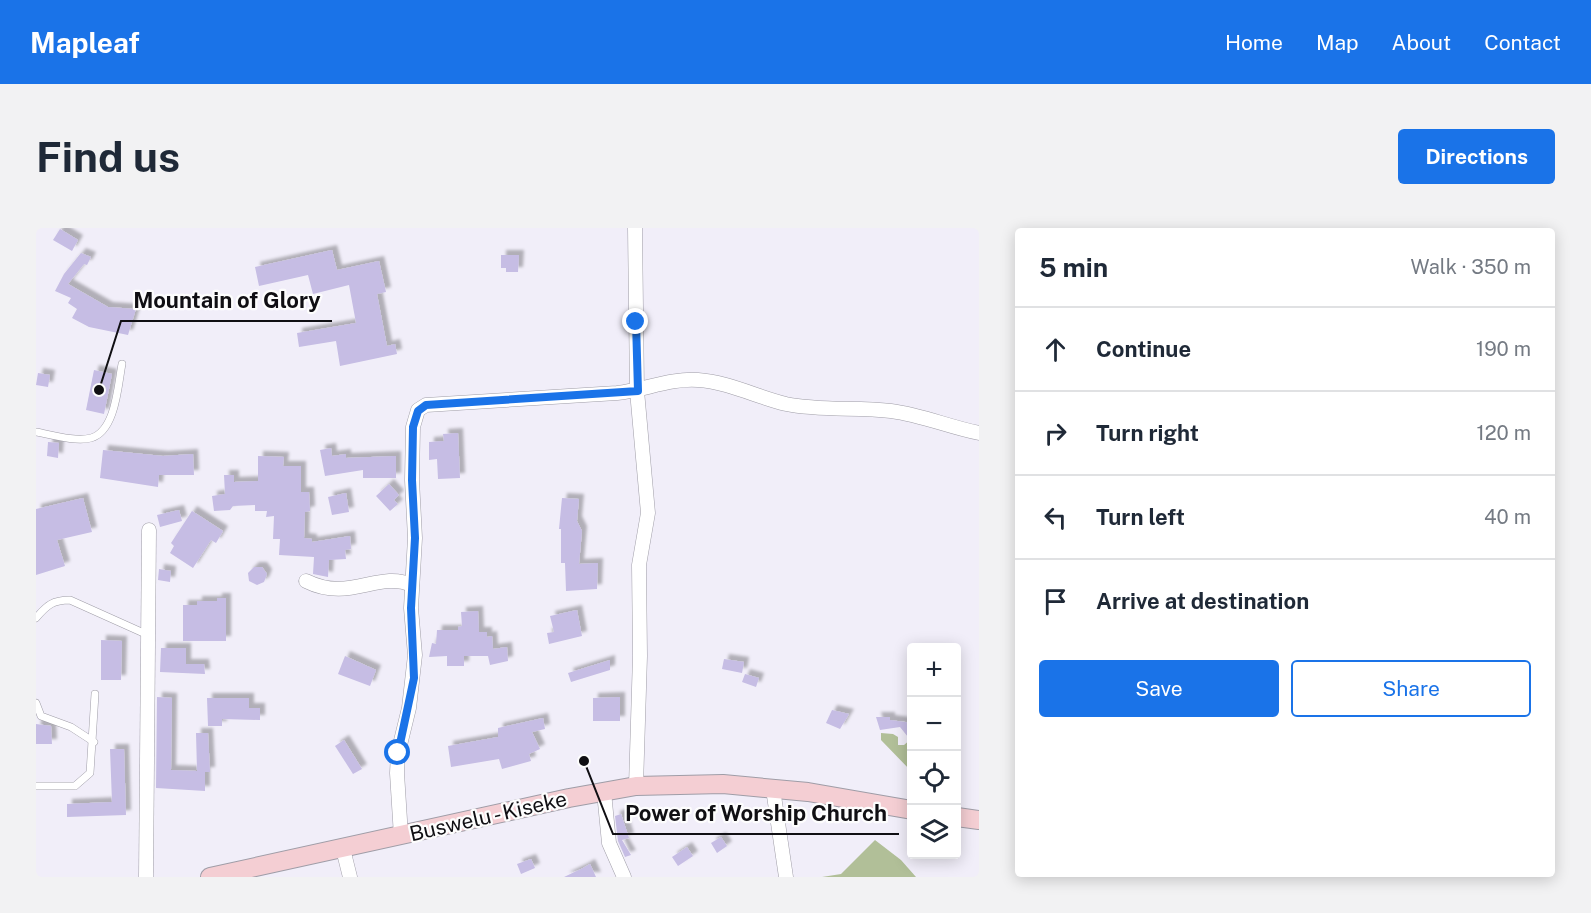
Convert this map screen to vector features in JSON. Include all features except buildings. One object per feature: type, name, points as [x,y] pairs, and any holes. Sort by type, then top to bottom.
[{"type":"main road","name":"Buswelu - Kiseke","points":[[210,877],[636,786],[700,783],[773,789],[907,809]]},
{"type":"main road","points":[[961,818],[979,820]]},
{"type":"street","points":[[635,228],[638,391],[648,513],[639,565],[640,656],[636,786]]},
{"type":"street","points":[[401,836],[397,773],[400,740],[414,678],[412,585],[415,538],[412,445],[414,419],[418,411],[426,405],[638,391],[658,383],[699,380],[788,404],[891,411],[929,418],[955,429],[979,433]]},
{"type":"street","points":[[146,877],[149,530]]},
{"type":"street","points":[[306,581],[326,590],[339,590],[390,581],[412,585]]},
{"type":"street","points":[[773,789],[786,877]]},
{"type":"street","points":[[604,792],[609,843],[624,877]]},
{"type":"street","points":[[343,849],[350,877]]},
{"type":"lane","points":[[36,432],[87,438],[99,434],[110,417],[122,364]]},
{"type":"lane","points":[[36,618],[48,604],[58,600],[70,600],[148,636]]},
{"type":"lane","points":[[36,786],[75,786],[90,773],[94,742],[95,694]]},
{"type":"lane","points":[[36,703],[41,716],[71,728],[94,742]]},
{"type":"green space","points":[[881,733],[893,734],[898,737],[898,745],[907,742],[907,767],[881,740]]},
{"type":"green space","points":[[875,840],[901,860],[916,877],[822,877],[841,874]]},
{"type":"place","name":"Mountain of Glory","points":[[99,390]]},
{"type":"place","name":"Power of Worship Church","points":[[584,761]]},
{"type":"route","points":[[398,753],[414,678],[415,655],[411,608],[415,538],[412,480],[413,427],[418,411],[426,405],[638,391],[636,322]]}]
